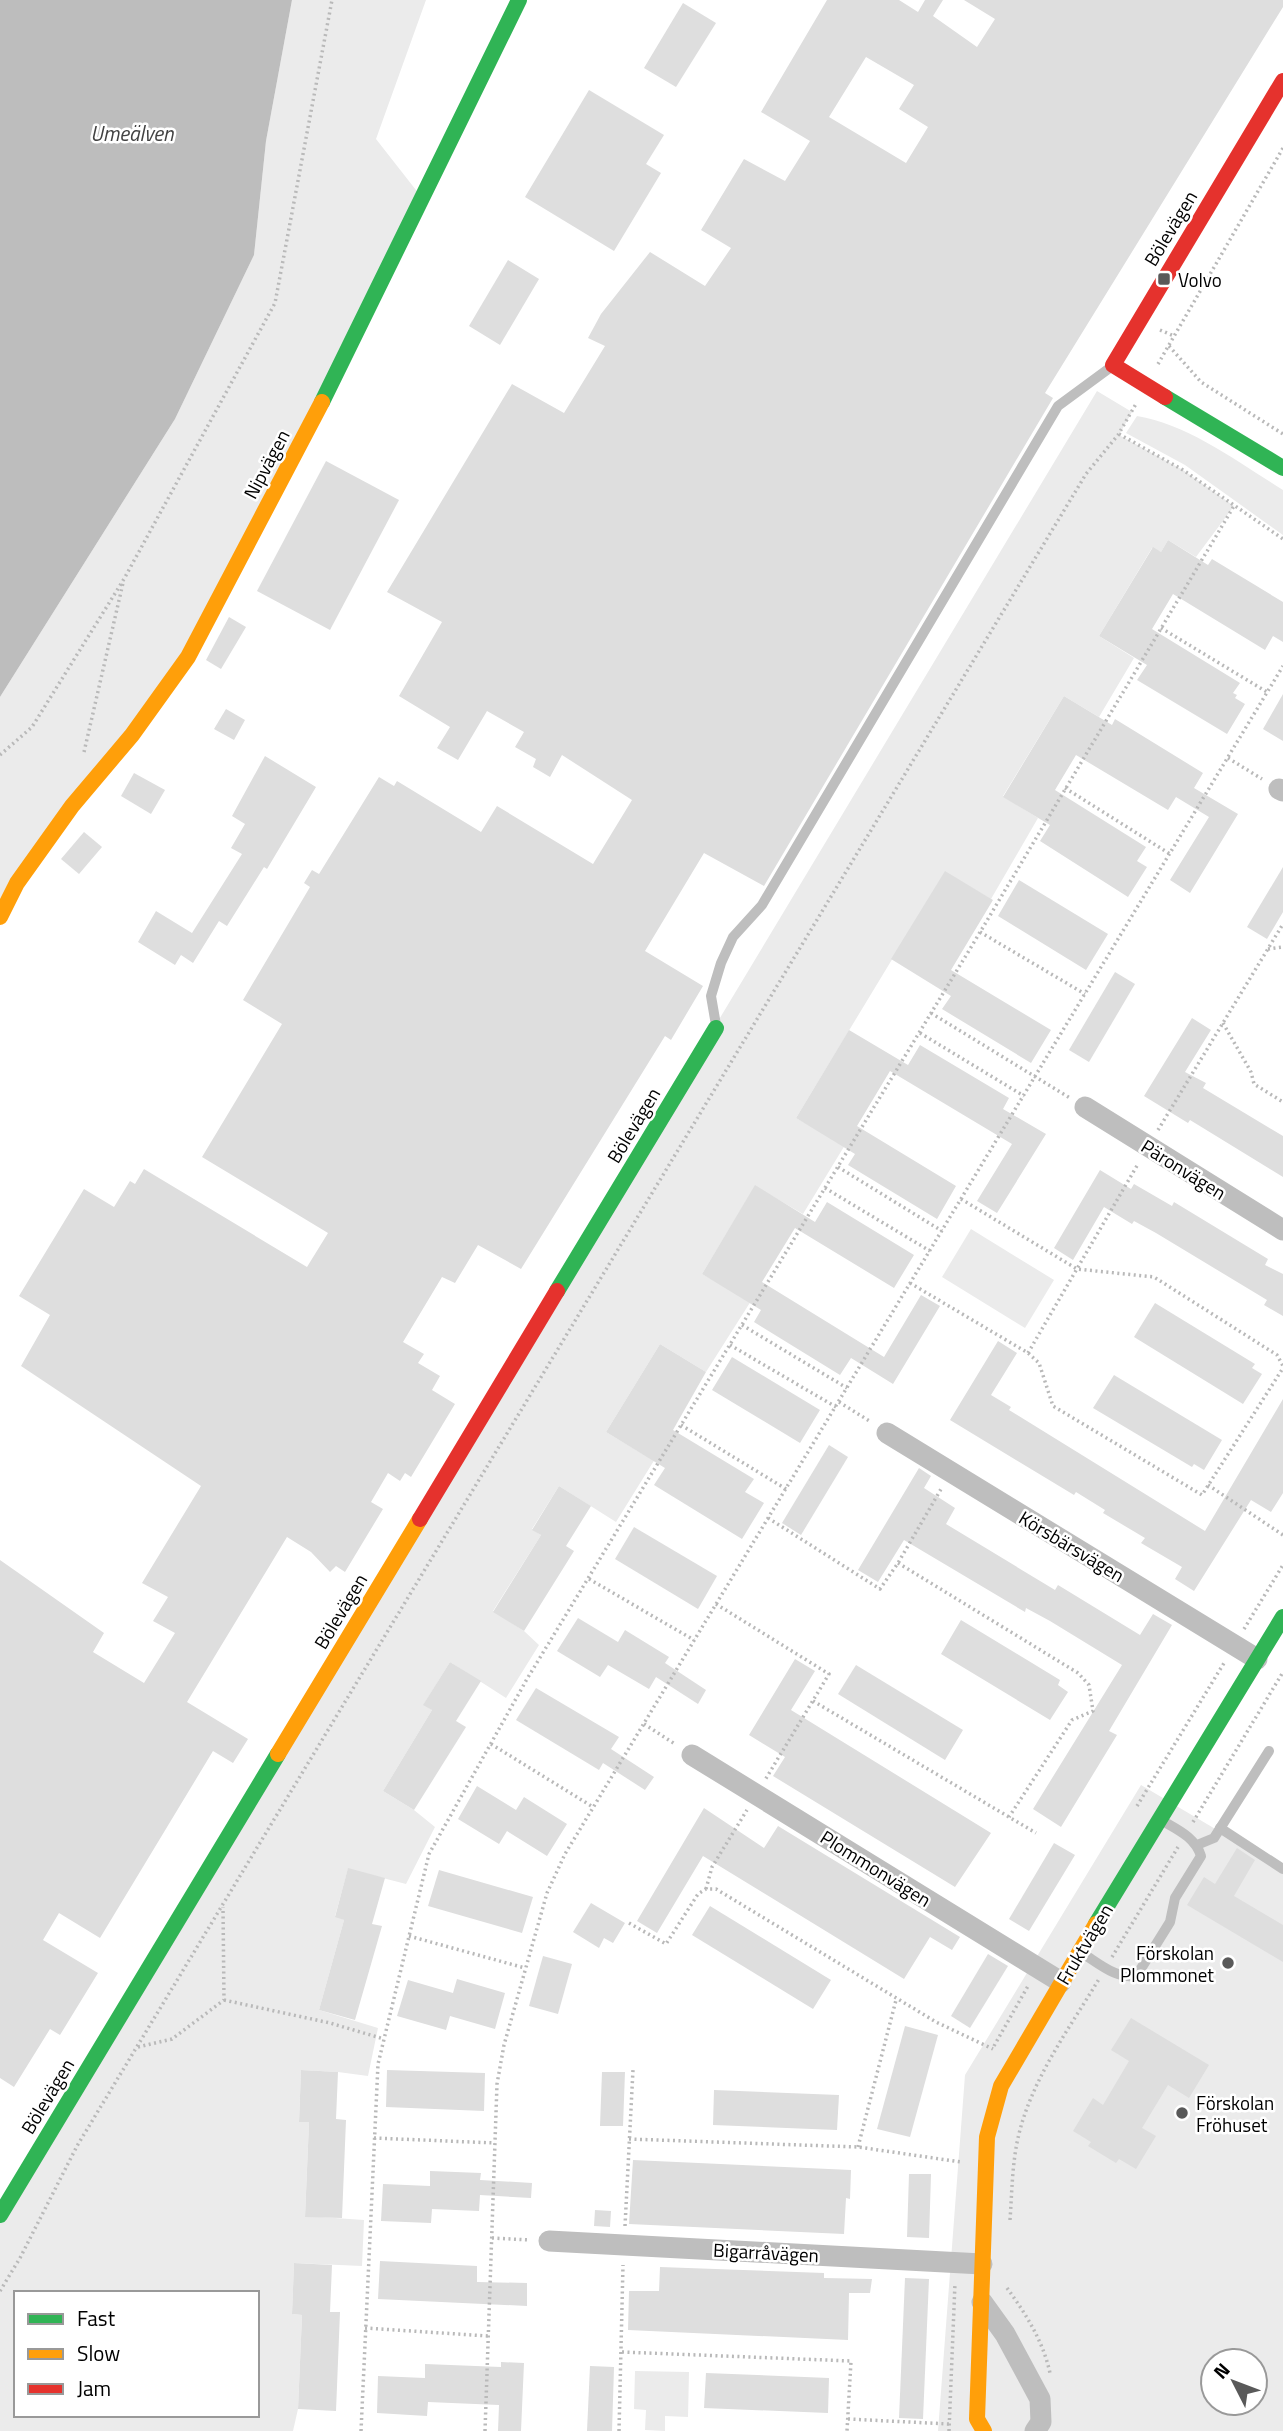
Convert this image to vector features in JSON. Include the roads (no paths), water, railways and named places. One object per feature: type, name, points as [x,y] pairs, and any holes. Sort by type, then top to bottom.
[{"type":"street","name":"Nipvägen","points":[[0,917],[17,883],[72,806],[132,735],[188,657],[299,448],[519,0]]},
{"type":"street","name":"Bölevägen","points":[[1113,365],[1283,81]]},
{"type":"street","points":[[1113,365],[1283,468]]},
{"type":"street","name":"Bölevägen","points":[[0,2215],[716,1028]]},
{"type":"street","name":"Päronvägen","points":[[1085,1107],[1283,1230]]},
{"type":"street","name":"Körsbärsvägen","points":[[887,1433],[1257,1659]]},
{"type":"street","name":"Fruktvägen","points":[[984,2431],[977,2419],[987,2137],[1001,2086],[1159,1819],[1283,1617]]},
{"type":"street","name":"Plommonvägen","points":[[692,1755],[1061,1982]]},
{"type":"street","name":"Bigarråvägen","points":[[550,2241],[982,2264]]},
{"type":"street","points":[[982,2302],[1005,2334],[1040,2399],[1041,2422],[1035,2431]]},
{"type":"lane","points":[[716,1028],[711,996],[721,963],[733,937],[762,905],[1058,406],[1113,365]]},
{"type":"lane","points":[[1197,1845],[1214,1839],[1269,1751]]},
{"type":"lane","points":[[1080,1951],[1128,1978],[1137,1975],[1170,1922],[1175,1898],[1201,1856],[1197,1845],[1186,1834],[1159,1819]]},
{"type":"lane","points":[[1220,1828],[1283,1869]]},
{"type":"water","name":"Umeälven","points":[[0,0],[292,0],[266,141],[254,255],[175,419],[0,697]]},
{"type":"place","name":"Volvo","points":[[1164,279]]},
{"type":"place","name":"Förskolan Plommonet","points":[[1228,1963]]},
{"type":"place","name":"Förskolan Fröhuset","points":[[1182,2113]]}]
